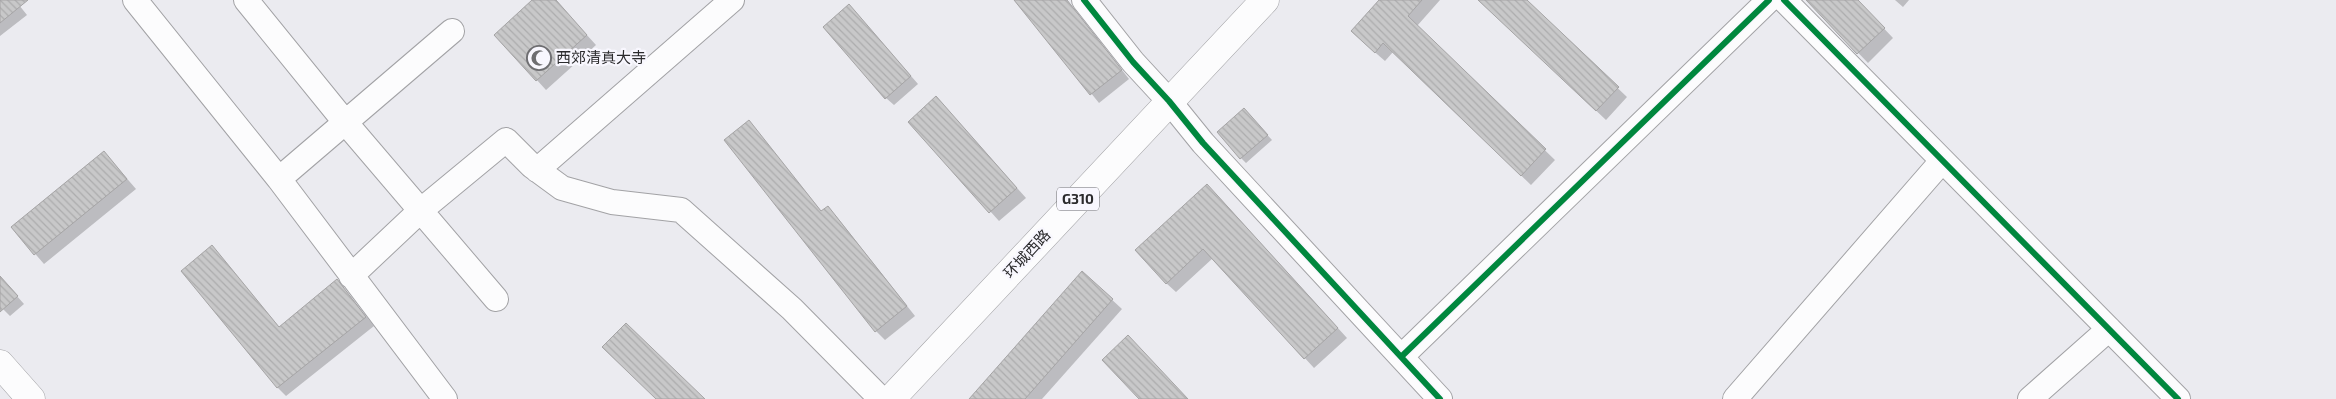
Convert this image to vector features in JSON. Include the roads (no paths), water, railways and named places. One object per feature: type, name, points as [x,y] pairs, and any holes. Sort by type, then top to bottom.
[{"type":"main road","name":"环城西路","points":[[891,399],[1265,0]]},
{"type":"main road","points":[[0,364],[31,399]]},
{"type":"street","points":[[135,0],[279,179],[445,399]]},
{"type":"street","points":[[246,0],[345,122],[496,300]]},
{"type":"street","points":[[537,170],[732,0]]},
{"type":"street","points":[[1084,0],[1133,62],[1169,101],[1203,143],[1440,399]]},
{"type":"street","points":[[1401,357],[1769,0]]},
{"type":"street","points":[[1784,0],[2178,399]]},
{"type":"street","points":[[279,179],[452,31]]},
{"type":"street","points":[[351,276],[420,211],[506,140],[537,170],[562,188],[612,202],[681,210],[792,309],[881,399]]},
{"type":"street","points":[[1735,399],[1942,161]]},
{"type":"street","points":[[2030,399],[2109,329]]},
{"type":"place","name":"西郊清真大寺","points":[[539,58]]}]
